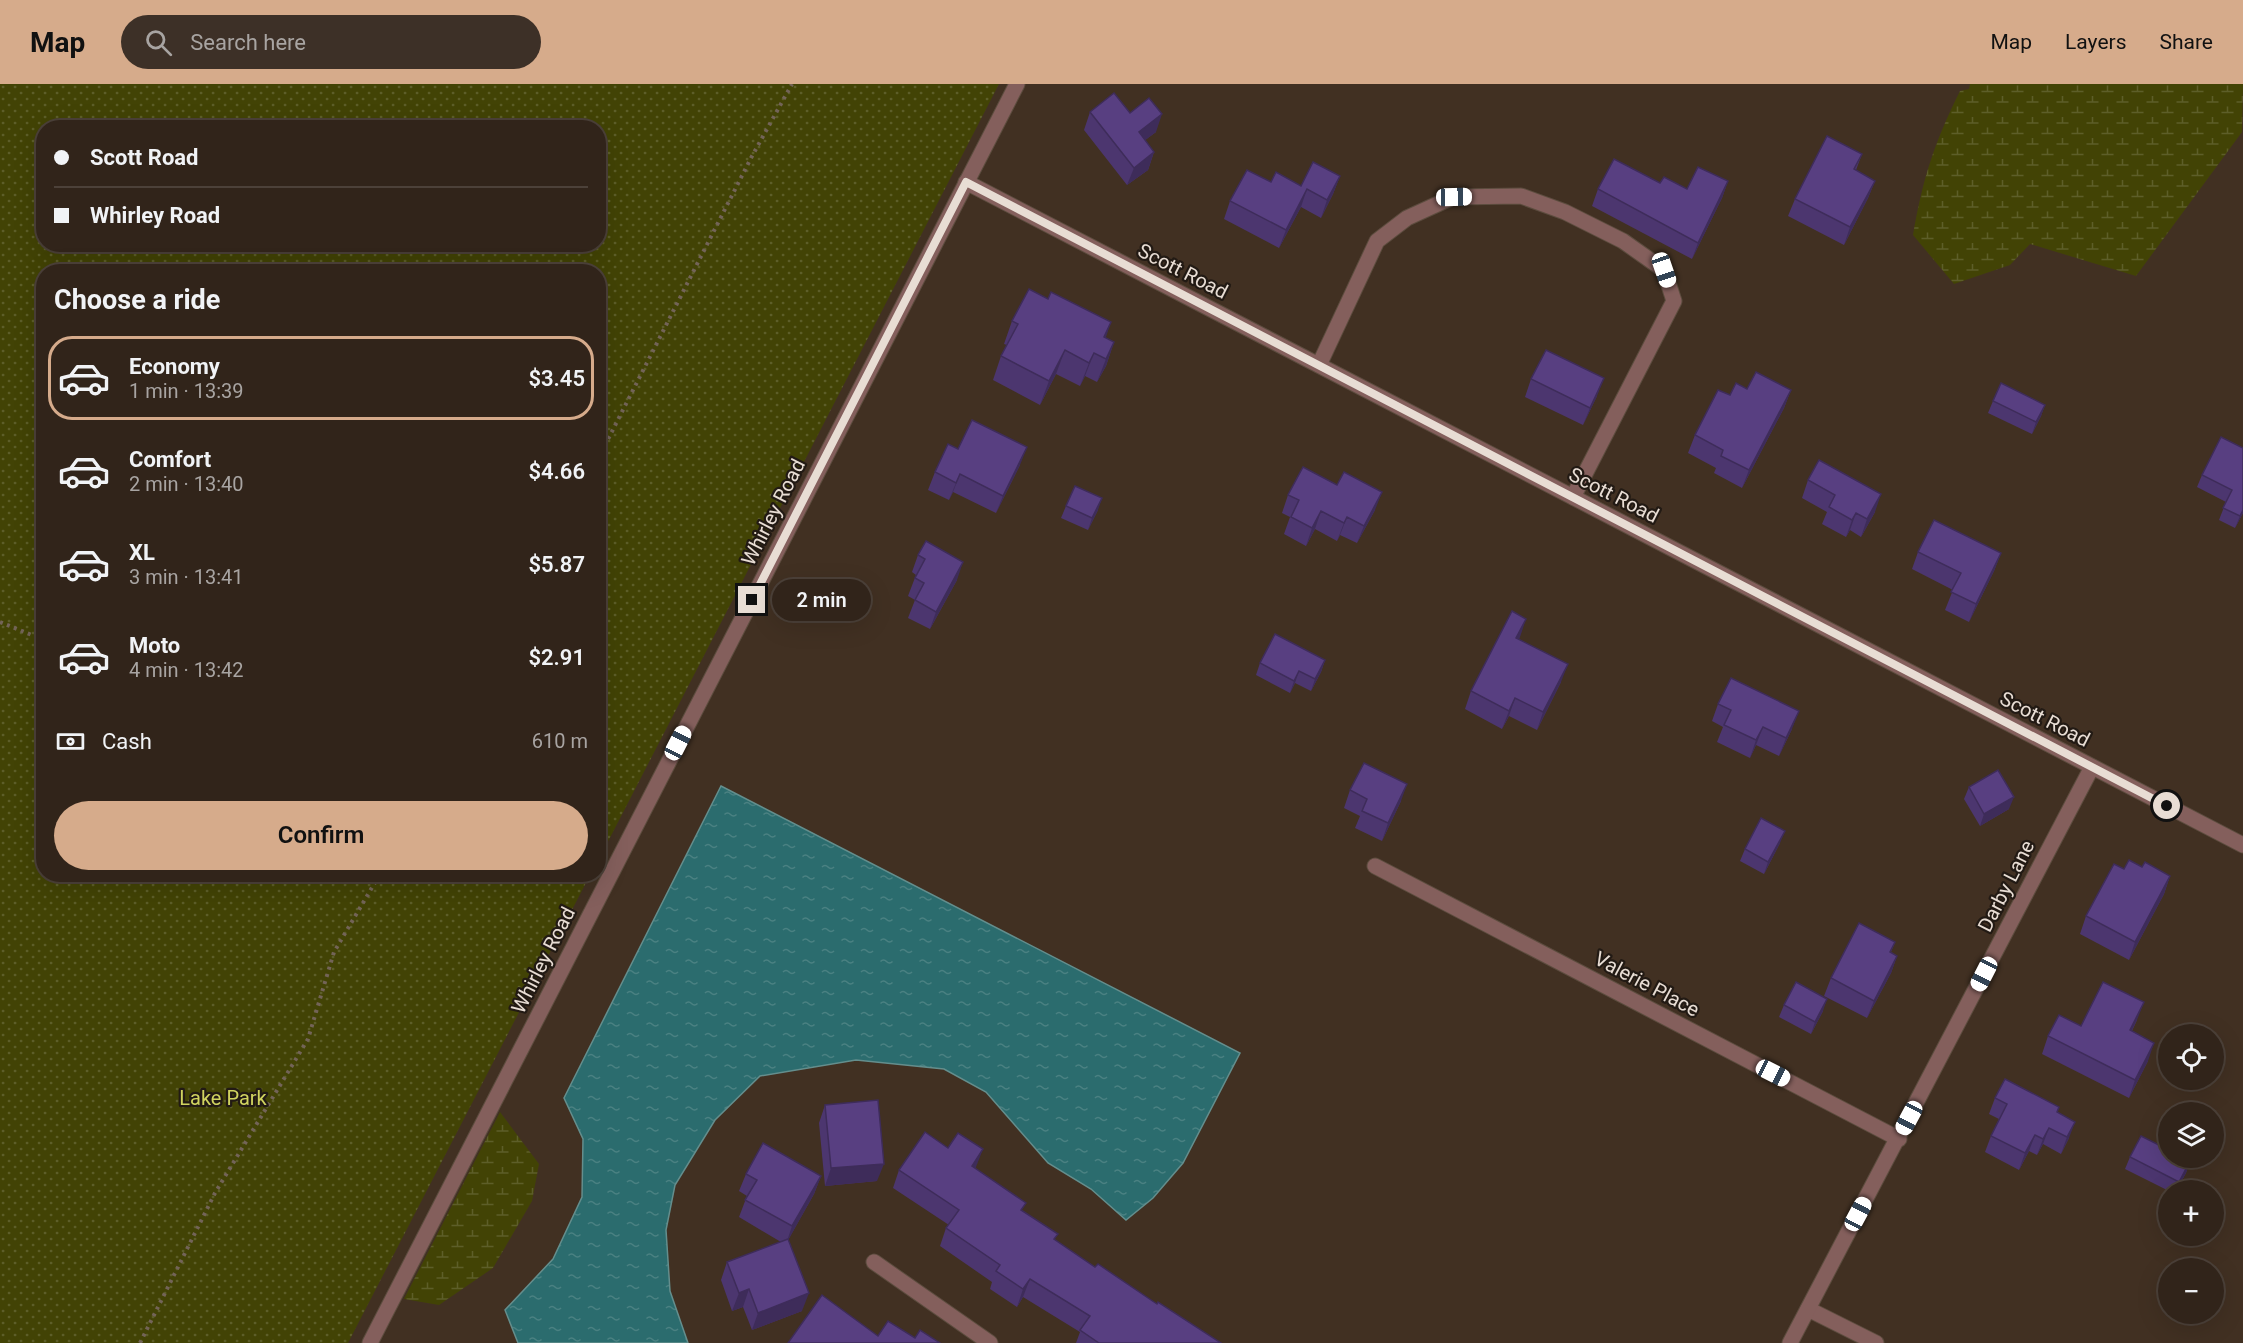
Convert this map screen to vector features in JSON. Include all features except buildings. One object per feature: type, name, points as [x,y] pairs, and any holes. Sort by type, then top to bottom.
[{"type":"street","name":"Whirley Road","points":[[370,1343],[1017,84]]},
{"type":"street","name":"Scott Road","points":[[966,182],[2243,845]]},
{"type":"street","points":[[1318,365],[1377,241],[1407,218],[1454,197],[1521,196],[1565,212],[1623,241],[1664,270],[1674,301],[1619,412],[1573,497]]},
{"type":"street","name":"Darby Lane","points":[[1790,1343],[1899,1139],[2092,767]]},
{"type":"street","name":"Valerie Place","points":[[1376,866],[1899,1139]]},
{"type":"street","points":[[874,1262],[990,1343]]},
{"type":"street","points":[[1808,1309],[1876,1343]]},
{"type":"path","points":[[606,443],[751,158],[792,84]]},
{"type":"path","points":[[0,622],[36,637]]},
{"type":"path","points":[[140,1343],[215,1193],[308,1039],[334,952],[375,882]]},
{"type":"green space","name":"Lake Park","points":[[0,84],[999,84],[606,845],[606,264],[36,264],[36,882],[586,882],[348,1343],[0,1343]]},
{"type":"green space","points":[[1970,84],[2243,84],[2242,132],[2136,276],[2030,244],[2010,265],[1954,284],[1913,235],[1925,178],[1936,144],[1960,91],[1969,89]]},
{"type":"green space","points":[[500,1112],[539,1164],[532,1201],[493,1268],[439,1305],[404,1299]]},
{"type":"water","points":[[721,786],[1240,1053],[1183,1163],[1153,1198],[1126,1220],[1091,1189],[1048,1163],[986,1092],[944,1069],[856,1060],[760,1076],[715,1120],[675,1185],[666,1230],[670,1291],[688,1343],[518,1343],[505,1310],[553,1259],[582,1197],[583,1139],[564,1098]]},
{"type":"route","points":[[752,600],[966,182],[2167,806]]}]
